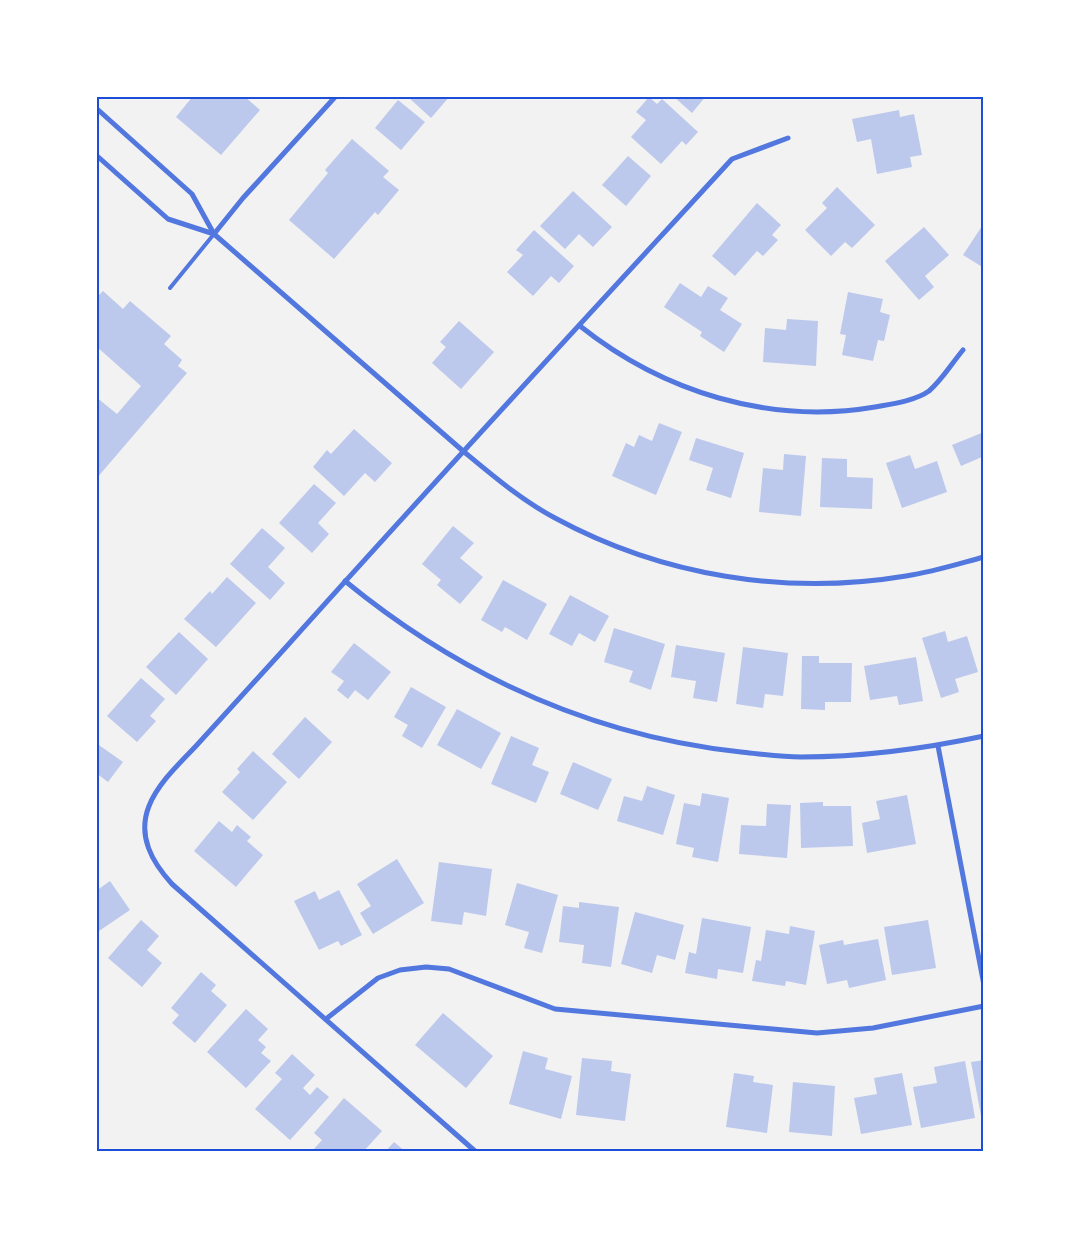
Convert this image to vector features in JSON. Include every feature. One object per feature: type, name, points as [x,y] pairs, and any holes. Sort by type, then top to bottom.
[{"type":"street","points":[[214,234],[243,198],[336,96]]},
{"type":"street","points":[[96,108],[192,194],[214,234],[463,451],[498,480],[553,517],[631,554],[721,578],[829,584],[908,576],[984,557]]},
{"type":"street","points":[[474,1150],[172,884],[159,870],[147,846],[145,831],[149,806],[162,785],[345,581],[732,159],[788,138]]},
{"type":"street","points":[[96,155],[168,219],[214,234]]},
{"type":"street","points":[[580,326],[602,343],[641,368],[681,386],[733,403],[812,412],[856,410],[899,403],[928,391],[963,350]]},
{"type":"street","points":[[345,581],[412,632],[498,683],[609,726],[694,747],[799,757],[890,753],[938,746],[984,736]]},
{"type":"street","points":[[938,746],[984,985]]},
{"type":"street","points":[[326,1019],[378,978],[400,970],[426,967],[449,969],[556,1008],[817,1033],[882,1027],[984,1006]]},
{"type":"lane","points":[[170,288],[214,234]]},
{"type":"building","points":[[193,96],[244,96],[260,110],[221,155],[176,117]]},
{"type":"building","points":[[407,96],[450,96],[431,118]]},
{"type":"building","points":[[673,96],[706,96],[692,113]]},
{"type":"building","points":[[649,97],[657,104],[662,99],[698,132],[686,145],[682,141],[661,164],[631,137],[646,120],[636,112]]},
{"type":"building","points":[[398,100],[425,122],[401,150],[375,128]]},
{"type":"building","points":[[899,110],[900,117],[914,114],[922,155],[910,157],[912,167],[877,174],[871,139],[857,142],[852,119]]},
{"type":"building","points":[[352,139],[389,171],[383,177],[399,190],[378,215],[375,212],[334,259],[289,220],[328,173],[325,170]]},
{"type":"building","points":[[628,156],[651,176],[626,206],[602,185]]},
{"type":"building","points":[[837,187],[875,225],[852,248],[845,242],[831,256],[805,230],[827,208],[822,203]]},
{"type":"building","points":[[573,191],[612,227],[593,247],[579,234],[565,249],[540,226]]},
{"type":"building","points":[[757,203],[781,225],[772,235],[778,240],[763,256],[757,251],[735,276],[712,256]]},
{"type":"building","points":[[982,226],[984,227],[984,268],[963,255]]},
{"type":"building","points":[[924,227],[949,255],[925,276],[934,287],[919,300],[885,261]]},
{"type":"building","points":[[534,230],[574,266],[559,283],[551,276],[533,296],[507,272],[523,255],[516,250]]},
{"type":"building","points":[[680,283],[701,297],[708,286],[728,298],[720,310],[742,324],[724,352],[700,336],[702,332],[664,307]]},
{"type":"building","points":[[103,291],[123,309],[130,301],[171,336],[164,344],[182,360],[178,366],[187,373],[96,479],[96,397],[117,414],[141,386],[96,346],[96,295],[98,296]]},
{"type":"building","points":[[848,292],[883,299],[880,312],[890,315],[884,341],[878,340],[873,361],[842,355],[846,335],[840,334]]},
{"type":"building","points":[[787,319],[818,321],[816,366],[763,362],[765,328],[786,330]]},
{"type":"building","points":[[459,321],[494,352],[461,389],[432,363],[446,347],[440,342]]},
{"type":"building","points":[[659,423],[682,432],[656,495],[612,476],[626,443],[634,447],[639,435],[652,441]]},
{"type":"building","points":[[354,429],[392,463],[375,482],[365,473],[344,496],[313,467],[327,450],[331,454]]},
{"type":"building","points":[[984,432],[984,462],[982,457],[961,466],[952,445]]},
{"type":"building","points":[[696,438],[744,453],[731,498],[706,490],[713,468],[689,460]]},
{"type":"building","points":[[784,454],[806,456],[801,516],[759,512],[763,468],[783,470]]},
{"type":"building","points":[[910,455],[915,469],[937,461],[947,492],[902,508],[886,463]]},
{"type":"building","points":[[822,458],[847,459],[847,477],[873,478],[872,509],[820,507]]},
{"type":"building","points":[[314,484],[336,503],[318,523],[329,534],[312,553],[279,523]]},
{"type":"building","points":[[453,526],[474,543],[460,558],[483,577],[460,604],[437,585],[441,580],[422,564]]},
{"type":"building","points":[[262,528],[285,548],[268,567],[285,583],[270,600],[230,564]]},
{"type":"building","points":[[227,577],[256,603],[216,647],[184,619],[210,591],[212,594]]},
{"type":"building","points":[[503,580],[547,604],[527,640],[505,627],[502,632],[481,620]]},
{"type":"building","points":[[570,595],[609,616],[595,642],[579,633],[572,646],[549,634]]},
{"type":"building","points":[[614,628],[665,644],[651,690],[629,682],[633,671],[604,662]]},
{"type":"building","points":[[945,631],[948,642],[967,636],[978,672],[955,679],[959,692],[941,698],[922,638]]},
{"type":"building","points":[[179,632],[208,659],[176,695],[146,667]]},
{"type":"building","points":[[354,643],[391,672],[368,700],[355,690],[348,699],[337,690],[344,681],[331,672]]},
{"type":"building","points":[[676,645],[725,653],[717,702],[693,698],[696,681],[671,677]]},
{"type":"building","points":[[743,647],[788,653],[783,696],[765,694],[763,708],[736,704]]},
{"type":"building","points":[[802,656],[819,656],[819,663],[852,663],[851,702],[825,702],[825,710],[801,709]]},
{"type":"building","points":[[916,657],[923,701],[899,705],[897,696],[870,700],[864,666]]},
{"type":"building","points":[[141,678],[165,699],[150,716],[156,721],[137,742],[107,716]]},
{"type":"building","points":[[411,687],[446,707],[422,748],[402,736],[408,725],[394,717]]},
{"type":"building","points":[[457,709],[501,733],[481,769],[437,745]]},
{"type":"building","points":[[305,717],[332,742],[299,779],[272,754]]},
{"type":"building","points":[[511,736],[539,748],[532,765],[549,772],[536,803],[491,784]]},
{"type":"building","points":[[96,743],[123,762],[108,782],[96,773]]},
{"type":"building","points":[[253,751],[287,782],[253,820],[222,792],[240,772],[237,769]]},
{"type":"building","points":[[573,762],[612,779],[598,810],[560,794]]},
{"type":"building","points":[[647,786],[675,795],[663,835],[617,821],[624,796],[642,801]]},
{"type":"building","points":[[702,793],[729,798],[718,862],[692,857],[694,848],[676,844],[684,803],[700,806]]},
{"type":"building","points":[[907,795],[916,844],[867,853],[862,823],[880,819],[876,801]]},
{"type":"building","points":[[823,802],[823,806],[851,806],[853,846],[801,848],[800,803]]},
{"type":"building","points":[[767,804],[791,805],[787,858],[739,854],[741,825],[766,826]]},
{"type":"building","points":[[219,821],[232,832],[237,825],[251,837],[247,841],[263,855],[236,887],[194,851]]},
{"type":"building","points":[[397,859],[424,903],[373,934],[360,913],[371,906],[357,884]]},
{"type":"building","points":[[439,862],[492,869],[486,916],[464,912],[462,925],[431,921]]},
{"type":"building","points":[[110,881],[130,910],[96,933],[96,891]]},
{"type":"building","points":[[517,883],[558,895],[542,953],[524,948],[529,932],[505,925]]},
{"type":"building","points":[[339,890],[362,935],[341,946],[338,941],[319,950],[294,901],[315,891],[319,900]]},
{"type":"building","points":[[579,902],[619,907],[611,967],[582,963],[584,945],[559,942],[563,906],[579,908]]},
{"type":"building","points":[[635,912],[684,925],[675,960],[657,955],[652,973],[621,964]]},
{"type":"building","points":[[702,918],[751,927],[743,973],[718,969],[717,979],[685,973],[689,952],[696,954]]},
{"type":"building","points":[[141,920],[159,936],[147,950],[162,963],[142,987],[108,958]]},
{"type":"building","points":[[928,920],[936,968],[892,975],[884,927]]},
{"type":"building","points":[[790,926],[815,931],[806,985],[786,981],[785,986],[752,981],[756,960],[761,961],[766,930],[789,934]]},
{"type":"building","points":[[878,939],[886,980],[849,988],[847,980],[827,984],[819,945],[843,940],[844,945]]},
{"type":"building","points":[[201,972],[216,985],[211,991],[227,1005],[195,1043],[172,1023],[179,1015],[171,1008]]},
{"type":"building","points":[[246,1009],[268,1029],[258,1040],[266,1047],[261,1053],[271,1061],[246,1088],[207,1052]]},
{"type":"building","points":[[443,1013],[493,1056],[466,1088],[415,1045]]},
{"type":"building","points":[[523,1051],[548,1058],[545,1069],[572,1076],[561,1119],[509,1104]]},
{"type":"building","points":[[292,1054],[315,1075],[303,1088],[310,1095],[317,1087],[329,1097],[290,1140],[255,1109],[282,1079],[275,1073]]},
{"type":"building","points":[[582,1058],[612,1061],[611,1071],[631,1074],[625,1121],[576,1115]]},
{"type":"building","points":[[984,1060],[984,1121],[982,1121],[971,1062]]},
{"type":"building","points":[[965,1061],[975,1118],[921,1128],[913,1087],[937,1083],[934,1067]]},
{"type":"building","points":[[734,1073],[754,1076],[753,1082],[773,1085],[767,1133],[726,1127]]},
{"type":"building","points":[[902,1073],[912,1125],[861,1134],[854,1098],[877,1094],[874,1078]]},
{"type":"building","points":[[793,1082],[835,1086],[832,1136],[789,1132]]},
{"type":"building","points":[[344,1098],[382,1131],[363,1152],[317,1152],[314,1149],[322,1140],[314,1133]]},
{"type":"building","points":[[394,1142],[406,1152],[385,1152]]}]
